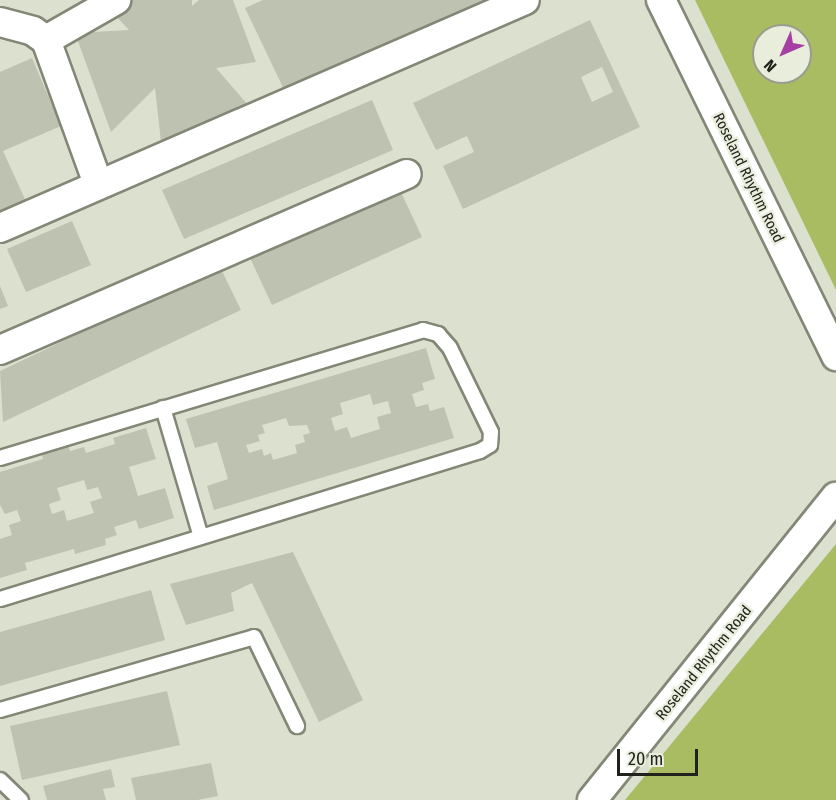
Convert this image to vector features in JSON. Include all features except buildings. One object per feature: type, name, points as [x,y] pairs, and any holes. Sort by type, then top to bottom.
[{"type":"street","points":[[46,40],[75,10],[116,0]]},
{"type":"street","points":[[0,228],[525,0]]},
{"type":"street","name":"Roseland Rhythm Road","points":[[661,0],[836,356]]},
{"type":"street","points":[[0,22],[33,31],[46,40],[98,184]]},
{"type":"street","points":[[0,350],[407,174]]},
{"type":"street","name":"Roseland Rhythm Road","points":[[592,800],[836,497]]},
{"type":"lane","points":[[0,458],[423,330],[438,334],[450,348],[491,432],[490,445],[480,451],[0,599]]},
{"type":"lane","points":[[162,408],[201,537]]},
{"type":"lane","points":[[0,710],[254,636],[297,726]]},
{"type":"lane","points":[[0,780],[21,800]]},
{"type":"green space","points":[[695,0],[836,0],[836,290]]},
{"type":"green space","points":[[836,544],[836,800],[625,800]]}]
